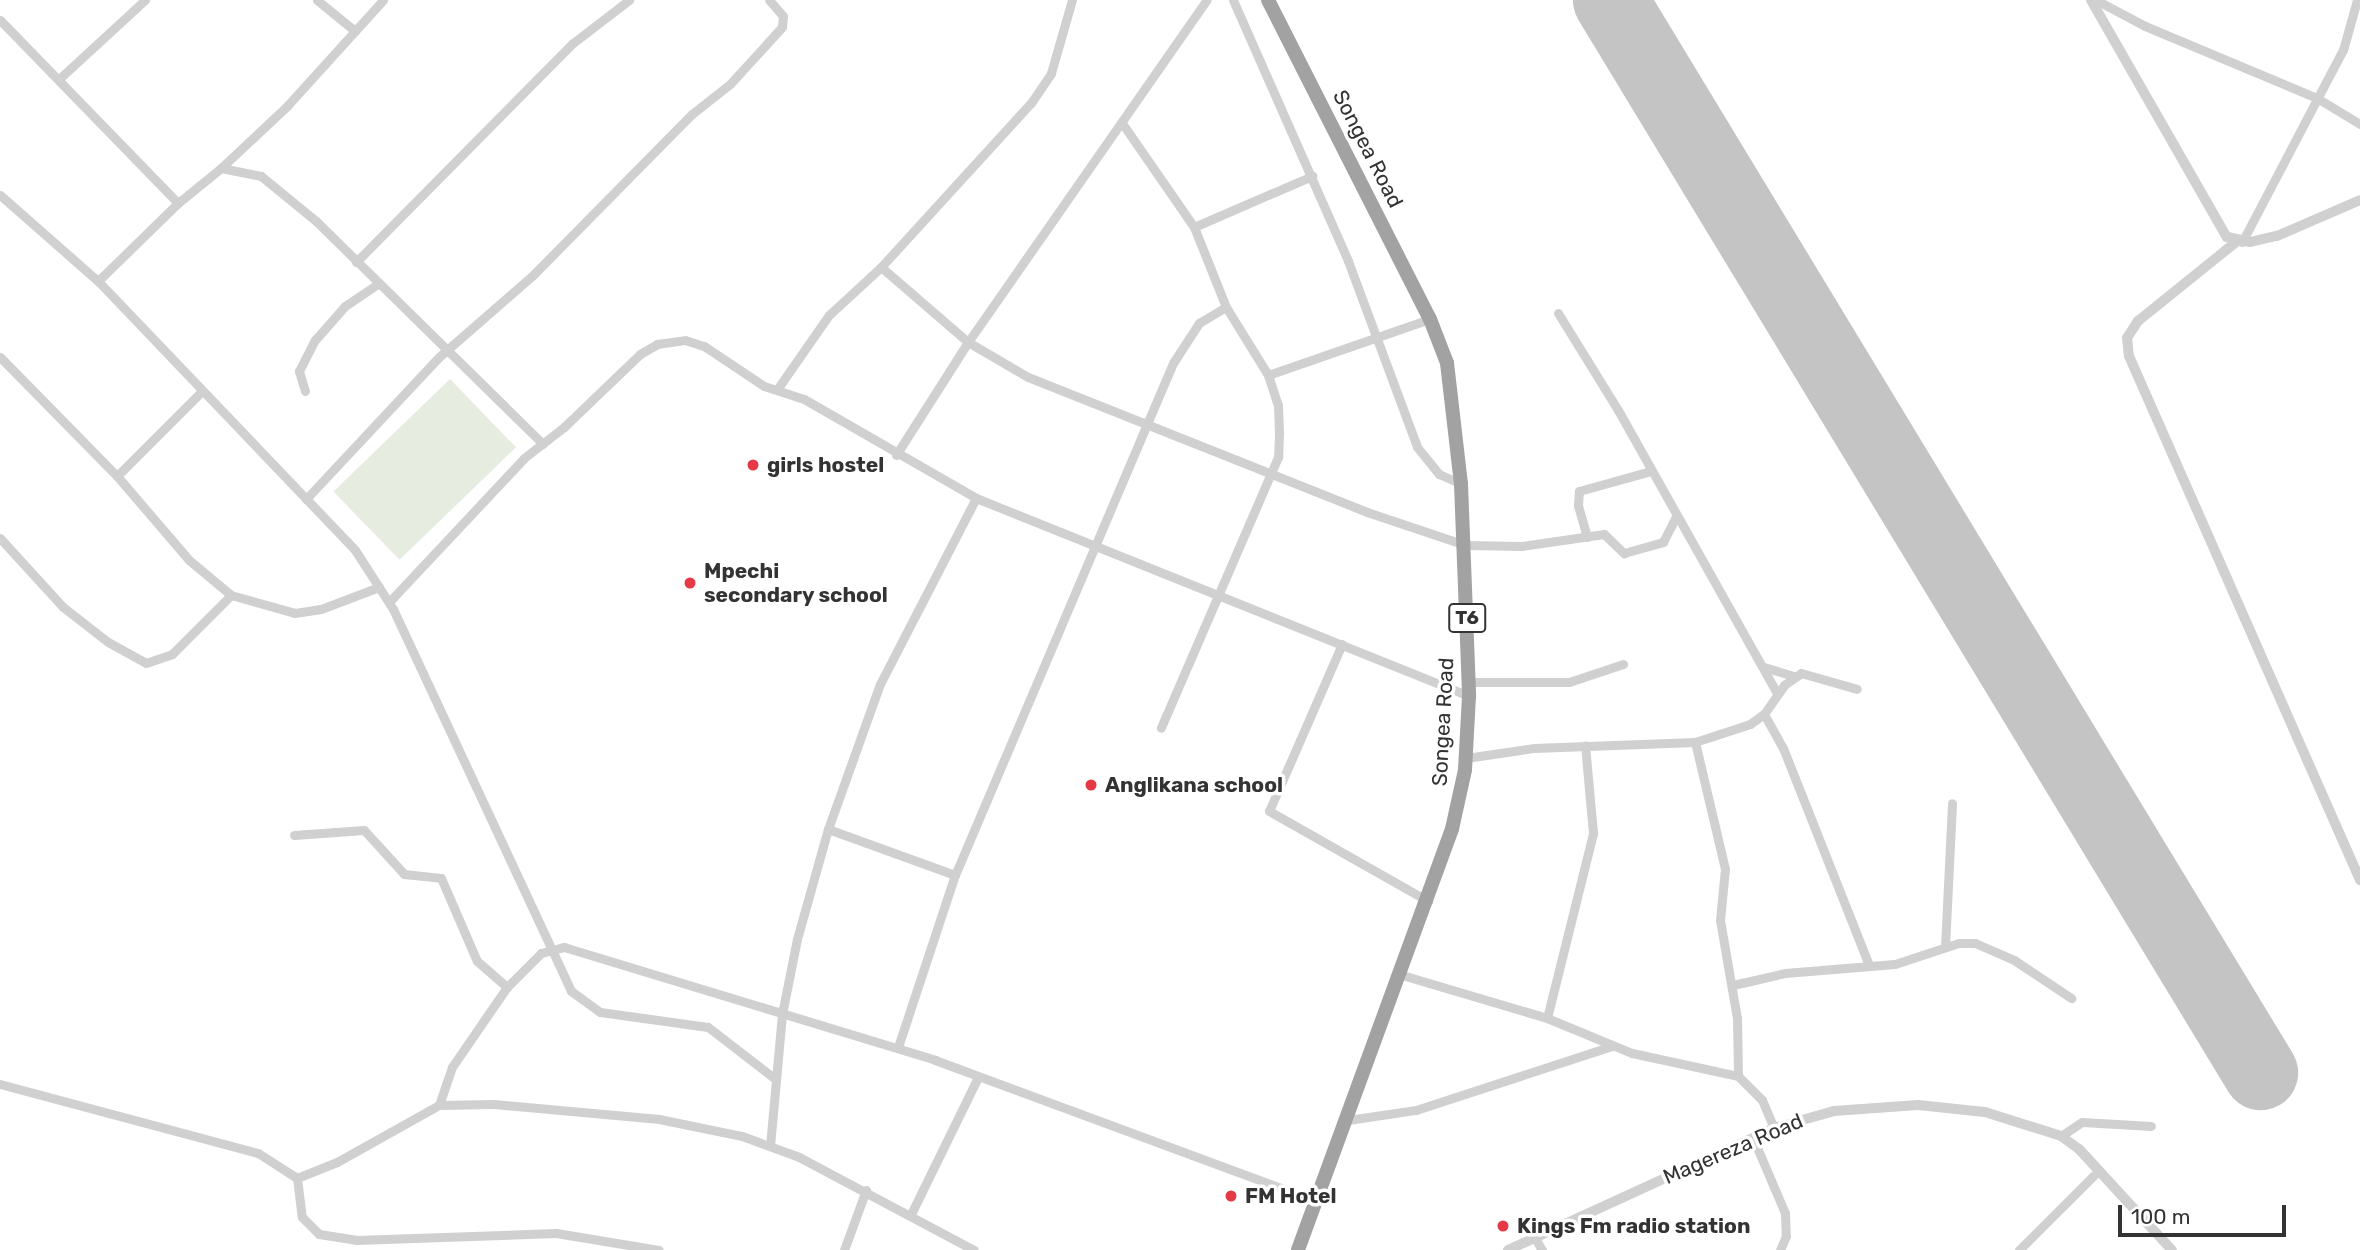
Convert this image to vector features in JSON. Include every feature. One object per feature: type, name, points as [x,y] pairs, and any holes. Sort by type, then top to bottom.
[{"type":"highway","name":"Songea Road","points":[[1268,0],[1430,319],[1447,363],[1461,484],[1469,689],[1466,758],[1460,800],[1402,975],[1298,1250]]},
{"type":"street","points":[[59,79],[145,0]]},
{"type":"street","points":[[317,0],[355,31]]},
{"type":"street","points":[[99,281],[178,203],[222,168],[286,106],[383,0]]},
{"type":"street","points":[[356,262],[573,43],[629,0]]},
{"type":"street","points":[[306,499],[446,351],[533,275],[776,34],[783,16],[769,0]]},
{"type":"street","points":[[778,388],[829,316],[881,267],[1043,86],[1072,0]]},
{"type":"street","points":[[896,455],[968,341],[1207,0]]},
{"type":"street","points":[[1233,0],[1312,176],[1377,336],[1417,447],[1439,474],[1461,484]]},
{"type":"street","points":[[2093,0],[2145,26],[2317,98],[2360,124]]},
{"type":"street","points":[[2093,0],[2218,226],[2239,242]]},
{"type":"street","points":[[2357,0],[2352,28],[2239,242],[2138,321],[2127,338],[2129,356],[2360,880]]},
{"type":"street","points":[[0,20],[178,203]]},
{"type":"street","points":[[1122,124],[1194,227],[1226,307],[1268,375],[1278,405],[1279,433],[1270,473],[1221,594],[1161,728]]},
{"type":"street","points":[[222,168],[271,181],[543,444]]},
{"type":"street","points":[[1194,227],[1312,176]]},
{"type":"street","points":[[0,195],[99,281],[201,392],[355,550],[389,602],[563,980],[590,1008],[651,1022],[708,1027],[774,1078]]},
{"type":"street","points":[[2239,242],[2314,223],[2360,200]]},
{"type":"street","points":[[881,267],[968,341],[1028,377],[1270,473],[1465,545],[1513,547],[1604,534],[1619,552],[1637,550],[1667,539],[1676,516]]},
{"type":"street","points":[[305,391],[299,371],[315,340],[345,306],[378,284]]},
{"type":"street","points":[[898,1048],[955,875],[1185,339],[1199,323],[1226,307]]},
{"type":"street","points":[[1558,313],[1777,693]]},
{"type":"street","points":[[1268,375],[1430,319]]},
{"type":"street","points":[[389,602],[496,486],[640,354],[673,340],[704,346],[753,381],[778,388],[976,498],[1342,644],[1469,689],[1569,681],[1623,664]]},
{"type":"street","points":[[0,357],[117,476],[189,560],[231,595],[295,613],[321,609],[379,587]]},
{"type":"street","points":[[117,476],[201,392]]},
{"type":"street","points":[[1587,537],[1578,505],[1579,491],[1651,471]]},
{"type":"street","points":[[770,1146],[774,1078],[782,1014],[797,939],[828,829],[880,684],[976,498]]},
{"type":"street","points":[[0,538],[62,607],[108,642],[146,663],[172,654],[231,595]]},
{"type":"street","points":[[1342,644],[1269,811],[1428,901]]},
{"type":"street","points":[[1764,667],[1793,676],[1812,673],[1857,689]]},
{"type":"street","points":[[1466,758],[1585,744],[1695,741],[1737,729],[1764,714],[1777,693],[1793,676]]},
{"type":"street","points":[[1764,714],[1783,748],[1868,963]]},
{"type":"street","points":[[1695,741],[1725,869],[1720,920],[1732,985],[1738,1076]]},
{"type":"street","points":[[1547,1018],[1593,833],[1585,744]]},
{"type":"street","points":[[1945,947],[1952,803]]},
{"type":"street","points":[[828,829],[955,875]]},
{"type":"street","points":[[294,835],[364,830],[404,874],[441,878],[477,961],[507,987]]},
{"type":"street","points":[[1732,985],[1767,975],[1909,961],[1945,947],[1967,943],[1991,947],[2071,998]]},
{"type":"street","points":[[439,1105],[452,1067],[507,987],[548,948],[579,950],[898,1048],[1317,1201]]},
{"type":"street","points":[[1402,975],[1547,1018],[1612,1045],[1738,1076],[1762,1100],[1774,1128]]},
{"type":"street","points":[[1348,1120],[1416,1110],[1612,1045]]},
{"type":"street","points":[[911,1214],[978,1077]]},
{"type":"street","points":[[0,1084],[244,1147],[282,1165],[297,1178],[305,1223],[327,1236],[356,1240],[556,1233],[659,1250]]},
{"type":"street","points":[[297,1178],[337,1162],[439,1105],[494,1104],[659,1119],[770,1146],[866,1190],[974,1250]]},
{"type":"street","name":"Magereza Road","points":[[1508,1250],[1774,1128],[1834,1111],[1918,1105],[1985,1112],[2061,1136],[2099,1170],[2172,1250]]},
{"type":"street","points":[[2061,1136],[2082,1122],[2151,1126]]},
{"type":"street","points":[[1754,1138],[1785,1213],[1786,1236],[1780,1250]]},
{"type":"street","points":[[2019,1250],[2099,1170]]},
{"type":"street","points":[[844,1250],[866,1190]]},
{"type":"street","points":[[1535,1238],[1542,1250]]},
{"type":"shaded area","points":[[450,379],[516,447],[399,560],[333,492]]},
{"type":"runway","points":[[1610,0],[2260,1072]]},
{"type":"place","name":"girls hostel","points":[[753,465]]},
{"type":"place","name":"Mpechi secondary school","points":[[690,583]]},
{"type":"place","name":"Anglikana school","points":[[1091,785]]},
{"type":"place","name":"FM Hotel","points":[[1231,1196]]},
{"type":"place","name":"Kings Fm radio station","points":[[1503,1226]]}]
